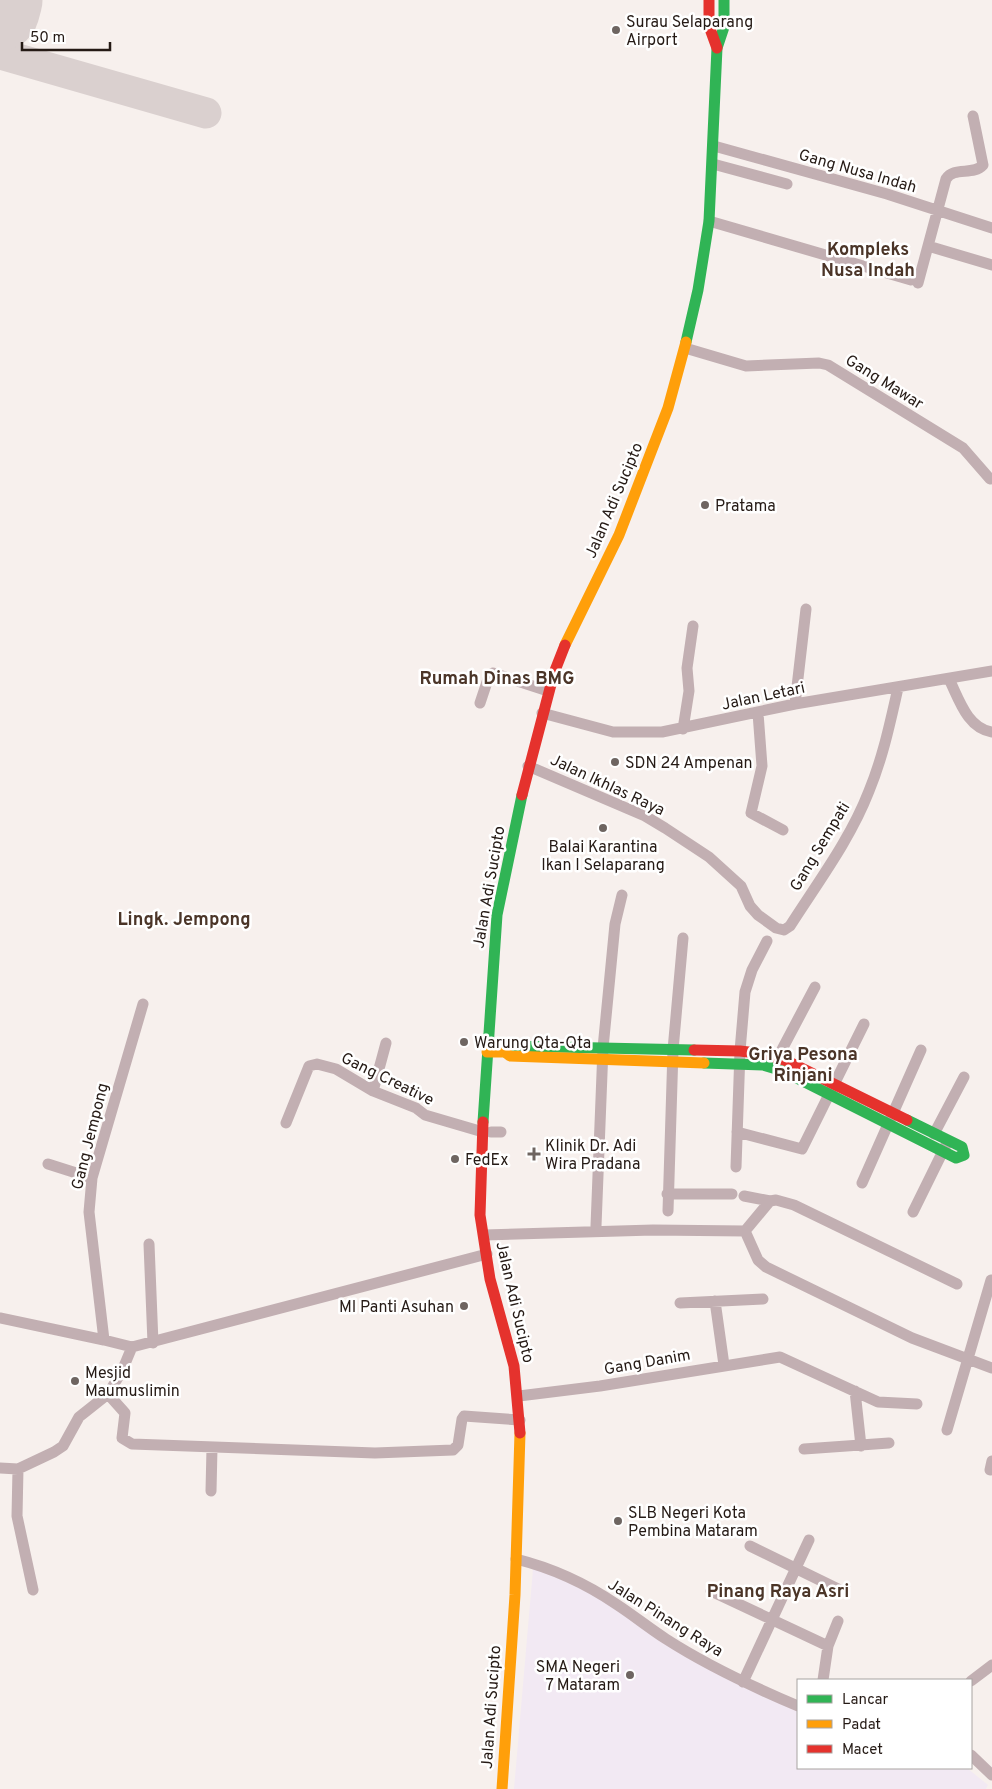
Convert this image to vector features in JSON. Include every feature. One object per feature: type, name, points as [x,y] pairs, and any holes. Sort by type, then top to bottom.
[{"type":"main road","name":"Jalan Adi Sucipto","points":[[502,1789],[516,1558],[520,1420],[528,1395],[511,1348],[490,1279],[480,1215],[480,1171],[492,1132],[497,1052],[497,915],[528,766],[548,691],[567,640],[619,534],[668,408],[685,348],[715,223],[713,164],[716,48],[709,26],[709,0]]},
{"type":"main road","name":"Jalan Adi Sucipto","points":[[716,48],[724,27],[724,0]]},
{"type":"main road","points":[[497,1052],[510,1046],[603,1053],[673,1055],[740,1051],[778,1057],[832,1090]]},
{"type":"main road","points":[[673,1055],[772,1067],[832,1090],[946,1146]]},
{"type":"main road","points":[[889,1118],[934,1134],[946,1146]]},
{"type":"street","points":[[715,223],[915,282],[928,246],[931,227],[939,211],[943,186],[948,175],[978,170],[983,166],[973,116]]},
{"type":"street","name":"Gang Nusa Indah","points":[[714,146],[992,228]]},
{"type":"street","points":[[713,164],[788,184]]},
{"type":"street","points":[[928,246],[992,265]]},
{"type":"street","name":"Gang Mawar","points":[[685,348],[746,366],[819,363],[828,365],[963,448],[990,479]]},
{"type":"street","points":[[795,704],[806,609]]},
{"type":"street","points":[[683,729],[689,691],[687,668],[693,626]]},
{"type":"street","name":"Jalan Letari","points":[[542,713],[613,732],[631,734],[662,732],[795,704],[992,671]]},
{"type":"street","points":[[480,703],[489,676],[493,673],[548,691]]},
{"type":"street","points":[[949,679],[969,717],[980,728],[992,732]]},
{"type":"street","name":"Gang Sempati","points":[[784,930],[790,926],[840,849],[857,818],[879,766],[898,688]]},
{"type":"street","points":[[758,713],[762,766],[750,810],[752,815],[783,830]]},
{"type":"street","name":"Jalan Ikhlas Raya","points":[[528,766],[646,816],[702,853],[741,886],[750,906],[758,915],[776,928],[784,930]]},
{"type":"street","points":[[596,1226],[603,1053],[615,924],[622,894]]},
{"type":"street","points":[[668,1211],[667,1194],[673,1055],[683,938]]},
{"type":"street","points":[[736,1167],[740,1051],[745,992],[752,970],[767,941]]},
{"type":"street","points":[[778,1057],[815,987]]},
{"type":"street","name":"Gang Jempong","points":[[104,1340],[90,1212],[92,1178],[143,1004]]},
{"type":"street","points":[[737,1132],[802,1149],[864,1024]]},
{"type":"street","points":[[373,1091],[386,1043]]},
{"type":"street","points":[[862,1183],[889,1118],[921,1050]]},
{"type":"street","name":"Gang Creative","points":[[286,1123],[308,1066],[312,1064],[336,1069],[373,1091],[416,1108],[425,1115],[492,1132]]},
{"type":"street","points":[[934,1134],[964,1076]]},
{"type":"street","points":[[913,1212],[946,1146]]},
{"type":"street","points":[[48,1164],[92,1178]]},
{"type":"street","points":[[667,1194],[732,1194]]},
{"type":"street","points":[[744,1196],[770,1201],[776,1200],[794,1205],[957,1284]]},
{"type":"street","points":[[745,1231],[770,1201]]},
{"type":"street","points":[[484,1235],[653,1230],[745,1231]]},
{"type":"street","points":[[745,1231],[758,1260],[766,1267],[904,1334],[967,1360],[992,1368]]},
{"type":"street","points":[[149,1244],[153,1343]]},
{"type":"street","points":[[0,1318],[132,1347],[486,1254]]},
{"type":"street","points":[[947,1430],[991,1280]]},
{"type":"street","points":[[680,1303],[763,1299]]},
{"type":"street","points":[[715,1301],[724,1364]]},
{"type":"street","points":[[0,1468],[18,1469],[63,1446],[79,1417],[108,1394],[122,1371],[132,1347]]},
{"type":"street","name":"Gang Danim","points":[[528,1395],[600,1386],[780,1356],[854,1391]]},
{"type":"street","points":[[854,1391],[878,1402],[917,1404]]},
{"type":"street","points":[[854,1391],[861,1446]]},
{"type":"street","points":[[108,1394],[125,1413],[122,1438],[127,1443],[212,1448],[375,1453],[454,1450],[458,1445],[464,1416],[520,1420]]},
{"type":"street","points":[[804,1449],[888,1443]]},
{"type":"street","points":[[211,1491],[212,1448]]},
{"type":"street","points":[[18,1469],[17,1516],[33,1590]]},
{"type":"street","points":[[743,1682],[810,1540]]},
{"type":"street","points":[[750,1546],[838,1589]]},
{"type":"street","name":"Jalan Pinang Raya","points":[[516,1558],[534,1563],[582,1584],[616,1603],[665,1639],[743,1682],[797,1706]]},
{"type":"street","points":[[711,1591],[828,1646]]},
{"type":"street","points":[[824,1679],[828,1646],[838,1620]]},
{"type":"street","points":[[972,1680],[992,1665]]},
{"type":"street","points":[[972,1755],[992,1775]]},
{"type":"shaded area","name":"SMA Negeri 7 Mataram","points":[[533,1569],[567,1576],[673,1647],[797,1703],[797,1769],[968,1769],[988,1785],[986,1789],[514,1789]]},
{"type":"taxiway","points":[[0,54],[206,113]]},
{"type":"runway","points":[[0,11],[3,0]]},
{"type":"traffic: fast","points":[[686,342],[698,290],[709,221],[717,48],[724,27],[724,0]]},
{"type":"traffic: fast","points":[[483,1122],[497,915],[522,795]]},
{"type":"traffic: fast","points":[[505,1052],[510,1046],[694,1050]]},
{"type":"traffic: fast","points":[[704,1063],[763,1065],[783,1071],[956,1158],[964,1155],[962,1147],[907,1120]]},
{"type":"traffic: slow","points":[[565,645],[619,535],[668,408],[686,342]]},
{"type":"traffic: slow","points":[[487,1052],[505,1052],[510,1056],[704,1063]]},
{"type":"traffic: slow","points":[[502,1789],[515,1595],[520,1433]]},
{"type":"traffic: jam","points":[[709,0],[709,26],[717,48]]},
{"type":"traffic: jam","points":[[522,795],[554,673],[565,645]]},
{"type":"traffic: jam","points":[[694,1050],[740,1051],[765,1054],[787,1061],[907,1120]]},
{"type":"traffic: jam","points":[[483,1122],[480,1215],[490,1279],[514,1366],[520,1433]]},
{"type":"place","name":"Surau Selaparang Airport","points":[[616,30]]},
{"type":"place","name":"Pratama","points":[[705,505]]},
{"type":"place","name":"SDN 24 Ampenan","points":[[615,762]]},
{"type":"place","name":"Balai Karantina Ikan I Selaparang","points":[[603,828]]},
{"type":"place","name":"Warung Qta-Qta","points":[[464,1042]]},
{"type":"place","name":"Klinik Dr. Adi Wira Pradana","points":[[534,1154]]},
{"type":"place","name":"FedEx","points":[[455,1159]]},
{"type":"place","name":"MI Panti Asuhan","points":[[464,1306]]},
{"type":"place","name":"Mesjid Maumuslimin","points":[[75,1381]]},
{"type":"place","name":"SLB Negeri Kota Pembina Mataram","points":[[618,1521]]},
{"type":"place","name":"SMA Negeri 7 Mataram","points":[[630,1675]]},
{"type":"district","name":"Kompleks Nusa Indah","points":[[868,259]]},
{"type":"district","name":"Rumah Dinas BMG","points":[[497,678]]},
{"type":"district","name":"Lingk. Jempong","points":[[184,919]]},
{"type":"district","name":"Griya Pesona Rinjani","points":[[803,1064]]},
{"type":"district","name":"Pinang Raya Asri","points":[[778,1591]]}]
